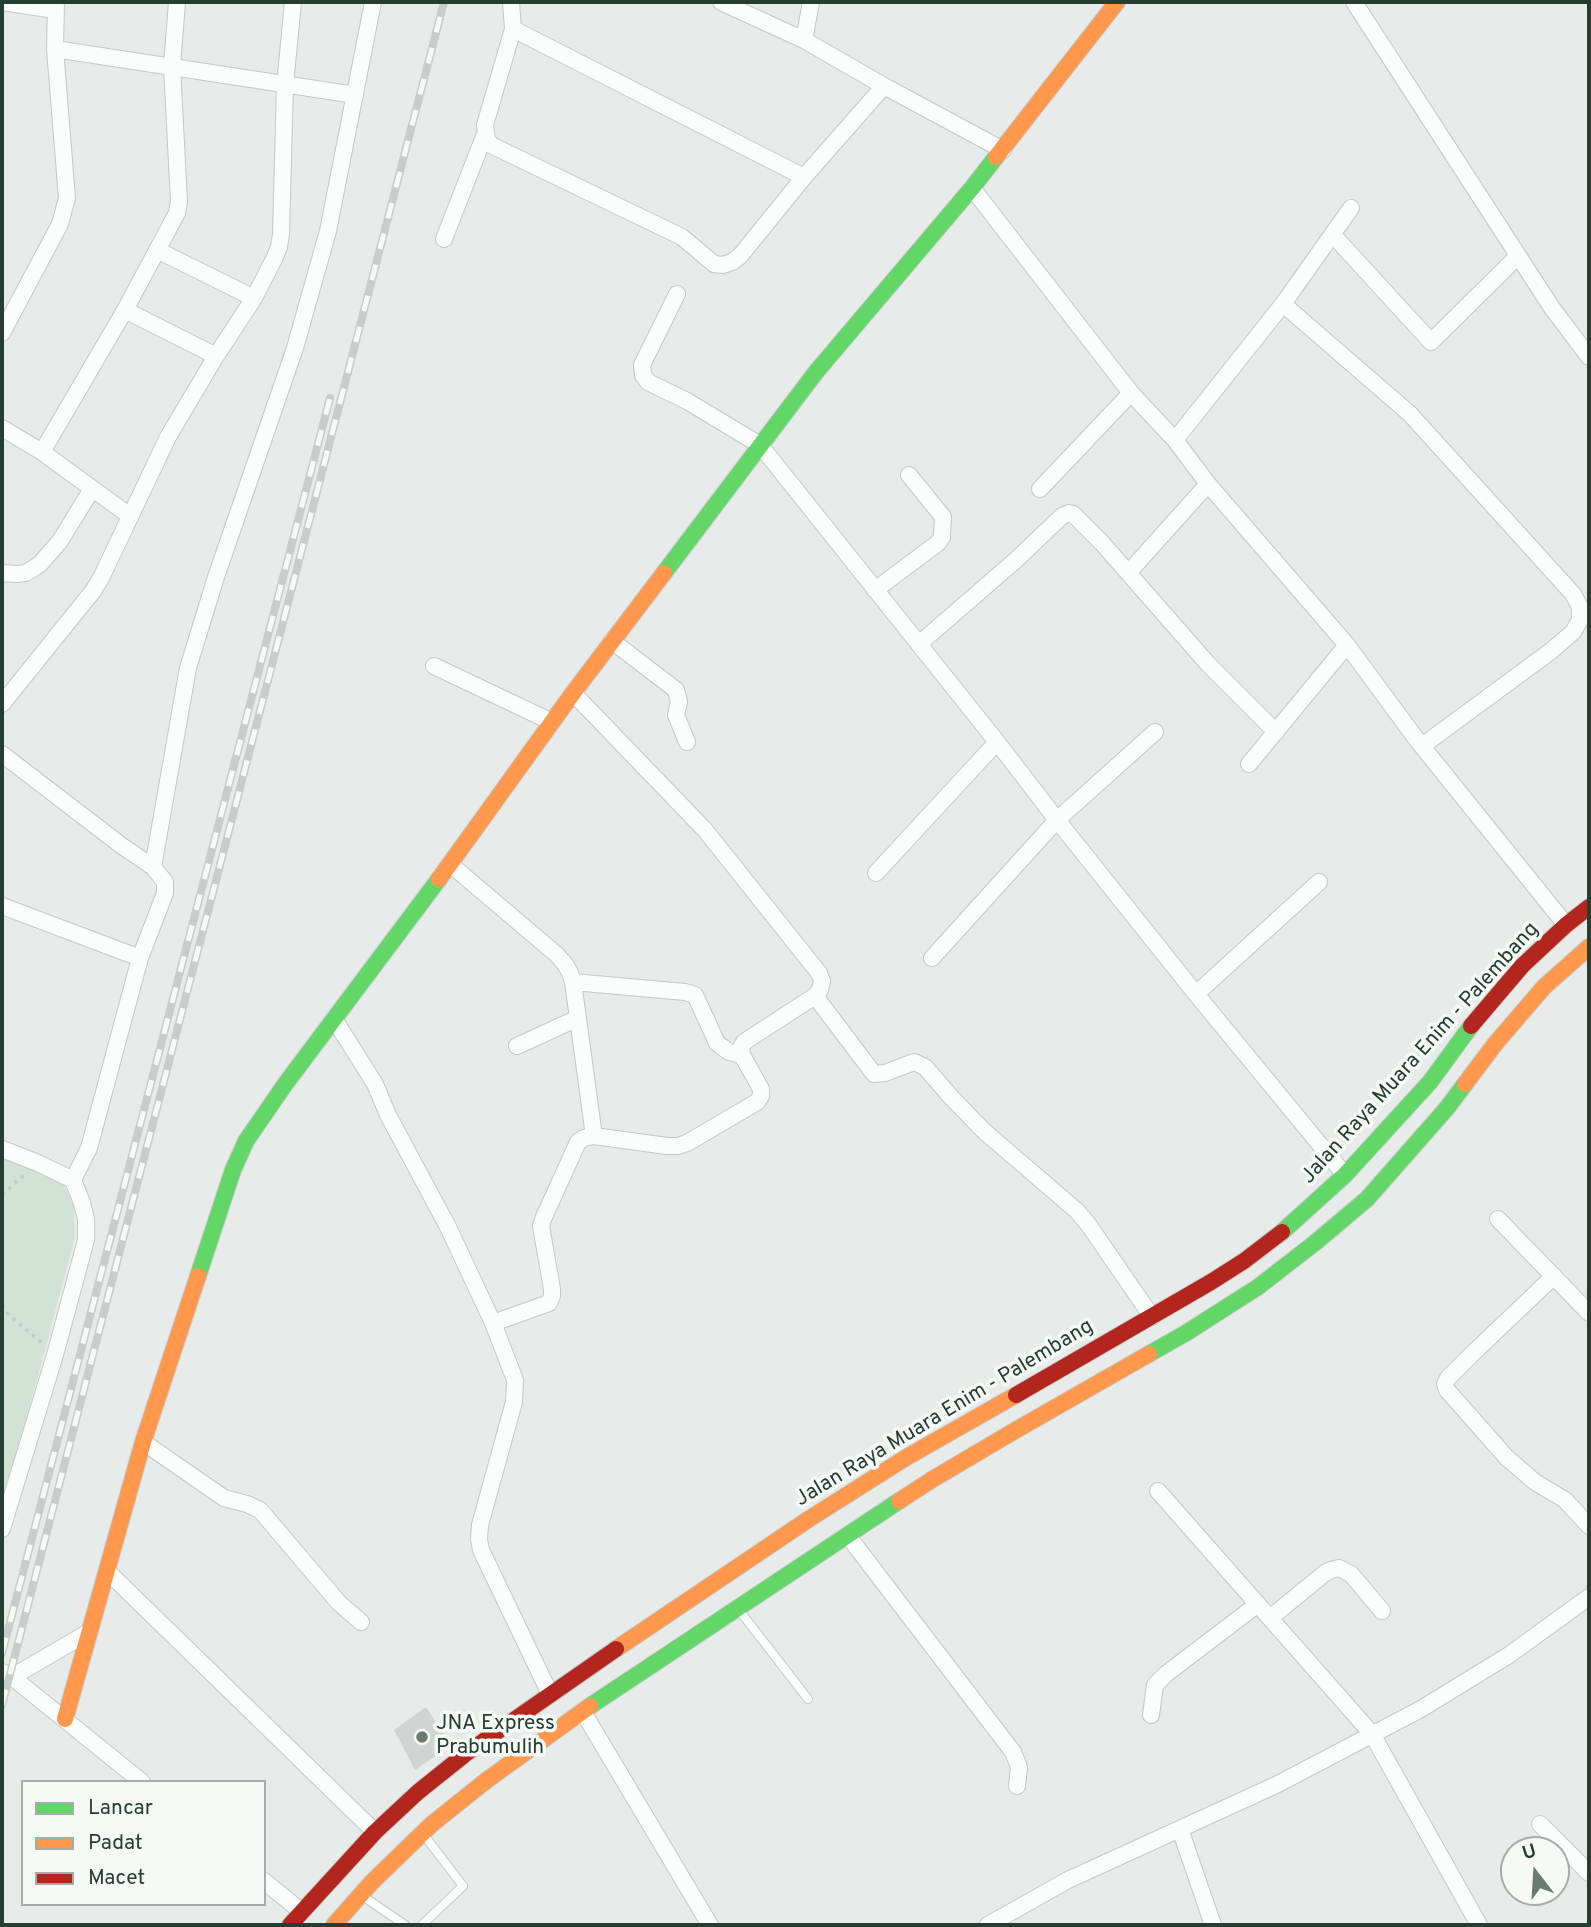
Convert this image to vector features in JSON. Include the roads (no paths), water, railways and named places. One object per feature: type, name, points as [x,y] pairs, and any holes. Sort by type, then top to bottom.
[{"type":"main road","points":[[65,1719],[143,1442],[233,1170],[253,1131],[573,693],[824,362],[1003,150],[1117,2]]},
{"type":"main road","name":"Jalan Raya Muara Enim - Palembang","points":[[290,1925],[375,1832],[418,1792],[468,1752],[550,1694],[631,1660],[667,1635],[809,1519],[998,1403],[1152,1317],[1244,1261],[1295,1222],[1345,1175],[1430,1082],[1476,1020],[1522,966],[1589,907]]},
{"type":"main road","name":"Jalan Raya Muara Enim - Palembang","points":[[334,1925],[422,1833],[487,1780],[583,1712],[631,1660],[667,1635],[737,1608],[933,1479],[1186,1333],[1258,1287],[1317,1242],[1367,1199],[1447,1108],[1495,1044],[1544,987],[1589,947]]},
{"type":"street","points":[[2,2],[55,6],[55,49],[67,184],[64,212],[2,332]]},
{"type":"street","points":[[42,452],[125,310],[177,213],[179,202],[172,66],[177,2]]},
{"type":"street","points":[[2,704],[101,578],[168,436],[254,298],[274,258],[281,234],[285,85],[293,2]]},
{"type":"street","points":[[153,867],[188,668],[216,577],[295,348],[328,231],[373,2]]},
{"type":"street","points":[[444,239],[485,134],[485,125],[513,30],[511,2]]},
{"type":"street","points":[[721,2],[804,40],[1003,150]]},
{"type":"street","points":[[804,40],[811,2]]},
{"type":"street","points":[[1354,2],[1552,308],[1589,357]]},
{"type":"street","points":[[513,30],[804,177]]},
{"type":"street","points":[[55,49],[355,95]]},
{"type":"street","points":[[485,134],[493,146],[681,237],[714,264],[723,265],[740,256],[804,177],[884,86]]},
{"type":"street","points":[[972,188],[1131,393],[1175,440],[1208,484],[1347,645],[1422,746],[1566,925]]},
{"type":"street","points":[[1175,440],[1283,304],[1351,208]]},
{"type":"street","points":[[1333,235],[1431,342],[1518,256]]},
{"type":"street","points":[[157,250],[254,298]]},
{"type":"street","points":[[677,293],[642,365],[643,375],[648,382],[687,401],[760,446],[997,742],[1056,820],[1345,1175]]},
{"type":"street","points":[[1283,304],[1426,430],[1573,594],[1580,607],[1580,620],[1573,632],[1422,746]]},
{"type":"street","points":[[125,310],[216,356]]},
{"type":"street","points":[[1040,489],[1131,393]]},
{"type":"street","points":[[2,428],[42,452],[130,516]]},
{"type":"street","points":[[875,590],[938,543],[942,537],[943,517],[909,475]]},
{"type":"street","points":[[1129,572],[1208,484]]},
{"type":"street","points":[[2,573],[26,573],[40,564],[60,541],[92,489]]},
{"type":"street","points":[[919,644],[1066,513],[1073,514],[1129,572],[1208,664],[1276,732]]},
{"type":"street","points":[[612,641],[676,690],[679,702],[676,715],[687,741]]},
{"type":"street","points":[[1249,764],[1347,645]]},
{"type":"street","points":[[434,666],[552,722]]},
{"type":"street","points":[[493,1323],[549,1303],[552,1289],[541,1226],[578,1142],[594,1136],[667,1146],[687,1143],[757,1102],[761,1089],[742,1055],[744,1042],[815,996],[822,981],[705,830],[573,693]]},
{"type":"street","points":[[932,958],[1056,820],[1155,732]]},
{"type":"street","points":[[876,873],[997,742]]},
{"type":"street","points":[[2,754],[153,867],[165,882],[165,893],[140,958],[89,1148],[73,1180]]},
{"type":"street","points":[[450,864],[565,964],[572,982],[594,1136]]},
{"type":"street","points":[[1196,994],[1319,882]]},
{"type":"street","points":[[2,906],[140,958]]},
{"type":"street","points":[[572,982],[695,995],[717,1043],[729,1052],[742,1055]]},
{"type":"street","points":[[815,996],[874,1074],[885,1073],[914,1062],[925,1067],[985,1132],[1077,1211],[1152,1317]]},
{"type":"street","points":[[517,1046],[578,1018]]},
{"type":"street","points":[[334,1019],[375,1084],[388,1115],[448,1227],[493,1323],[515,1380],[516,1392],[479,1539],[481,1550],[550,1694]]},
{"type":"street","points":[[2,1149],[73,1180],[86,1219],[86,1240],[55,1355],[2,1529]]},
{"type":"street","points":[[1499,1219],[1589,1313]]},
{"type":"street","points":[[1554,1276],[1471,1355],[1448,1378],[1446,1384],[1447,1390],[1507,1458],[1535,1482],[1565,1500],[1589,1526]]},
{"type":"street","points":[[143,1442],[224,1498],[260,1510],[339,1603],[361,1622]]},
{"type":"street","points":[[1158,1491],[1372,1734],[1479,1925]]},
{"type":"street","points":[[848,1536],[1013,1752],[1019,1768],[1017,1786]]},
{"type":"street","points":[[1270,1618],[1325,1573],[1339,1568],[1350,1574],[1382,1611]]},
{"type":"street","points":[[107,1571],[375,1832]]},
{"type":"street","points":[[988,1925],[1068,1880],[1276,1785],[1421,1709],[1508,1655],[1589,1597]]},
{"type":"street","points":[[1150,1716],[1155,1685],[1258,1604]]},
{"type":"street","points":[[89,1632],[7,1674],[140,1780]]},
{"type":"street","points":[[583,1712],[710,1925]]},
{"type":"street","points":[[1540,1824],[1589,1873]]},
{"type":"street","points":[[1180,1829],[1213,1925]]},
{"type":"street","points":[[266,1883],[302,1912]]},
{"type":"lane","points":[[737,1608],[808,1699]]},
{"type":"lane","points":[[422,1833],[463,1886],[422,1925]]},
{"type":"lane","points":[[360,1895],[405,1925]]},
{"type":"railway","points":[[2,1705],[444,2]]},
{"type":"railway","points":[[2,1653],[330,398]]},
{"type":"place","name":"JNA Express Prabumulih","points":[[422,1737]]}]
